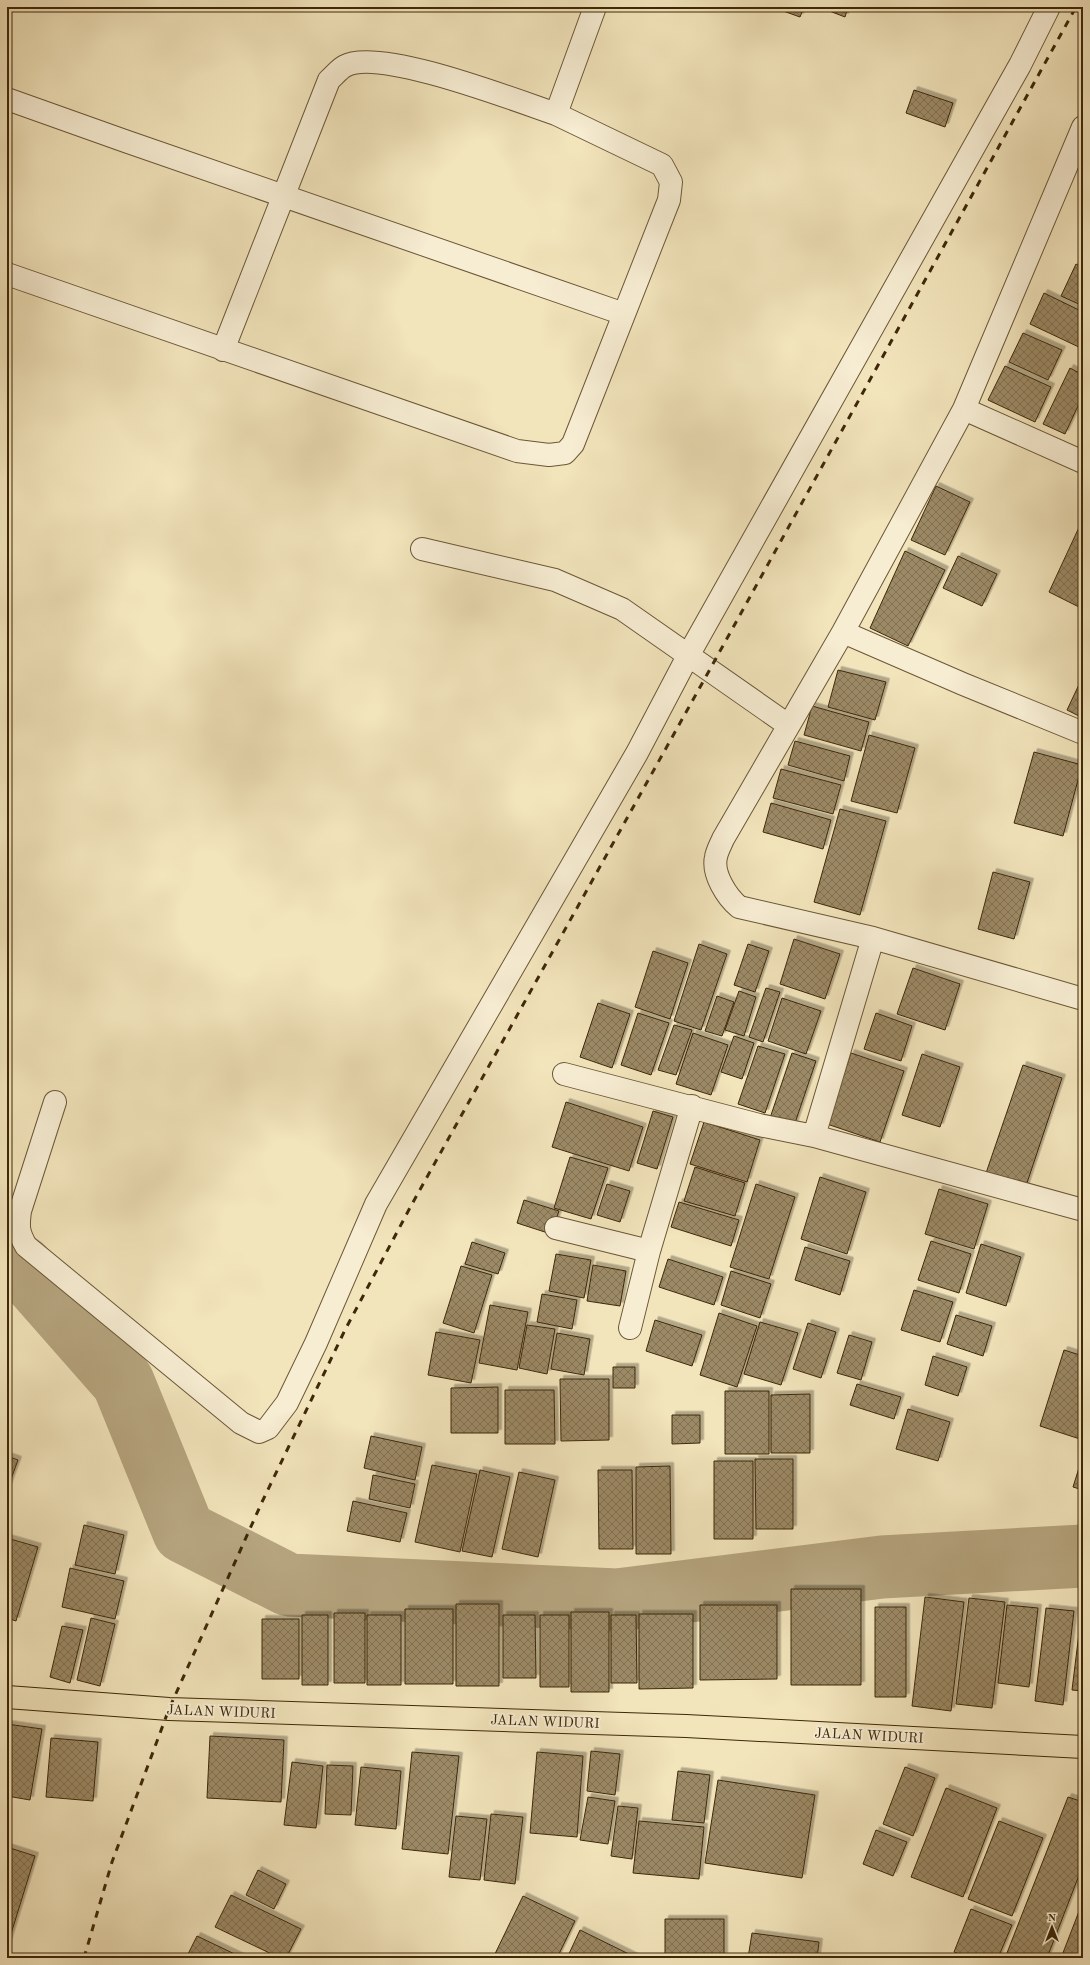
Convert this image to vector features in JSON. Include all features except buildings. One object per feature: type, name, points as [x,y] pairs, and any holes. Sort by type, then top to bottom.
[{"type":"main road","name":"JALAN WIDURI","points":[[7,1697],[169,1709],[686,1726],[1083,1747]]},
{"type":"street","points":[[556,114],[595,7]]},
{"type":"street","points":[[55,1102],[20,1210],[18,1224],[19,1234],[26,1246],[241,1423],[259,1432],[268,1428],[287,1403],[316,1343],[376,1204],[637,753],[689,654],[1020,65],[1049,7]]},
{"type":"street","points":[[7,274],[223,350],[517,451],[550,456],[565,453],[573,444],[669,200],[671,182],[662,165],[556,114],[445,77],[388,62],[365,62],[346,65],[329,80],[223,350]]},
{"type":"street","points":[[7,99],[624,314]]},
{"type":"street","points":[[1083,127],[964,409],[843,632],[723,839],[716,858],[719,878],[729,898],[739,907],[873,938],[1083,999]]},
{"type":"street","points":[[964,409],[1083,462]]},
{"type":"street","points":[[422,549],[555,580],[622,609],[689,654],[709,671],[788,725]]},
{"type":"street","points":[[843,632],[963,684],[1083,733]]},
{"type":"street","points":[[814,1136],[873,938]]},
{"type":"street","points":[[564,1074],[692,1106],[759,1125],[814,1136],[1083,1210]]},
{"type":"street","points":[[630,1328],[648,1251],[692,1106]]},
{"type":"street","points":[[556,1228],[648,1251]]},
{"type":"waterway","points":[[7,1257],[22,1267],[123,1382],[184,1532],[289,1585],[617,1600],[882,1567],[1083,1556]]},
{"type":"railway","points":[[84,1958],[112,1862],[169,1709],[262,1502],[345,1330],[412,1204],[1076,7]]}]
